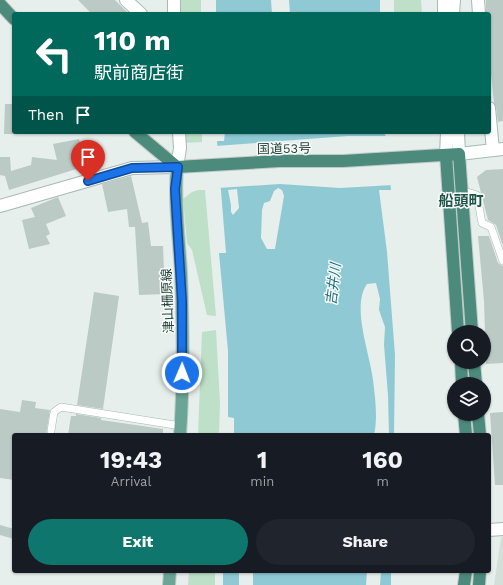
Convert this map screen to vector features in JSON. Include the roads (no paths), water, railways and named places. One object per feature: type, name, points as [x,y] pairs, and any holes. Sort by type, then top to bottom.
[{"type":"highway","points":[[0,4],[12,17]]},
{"type":"highway","points":[[138,134],[180,167]]},
{"type":"highway","points":[[459,154],[471,325]]},
{"type":"highway","name":"国道53号","points":[[180,167],[280,161],[343,161],[459,154]]},
{"type":"highway","points":[[442,155],[457,325]]},
{"type":"highway","points":[[465,421],[466,433]]},
{"type":"highway","points":[[479,421],[480,433]]},
{"type":"highway","points":[[464,585],[466,573]]},
{"type":"highway","points":[[479,585],[480,573]]},
{"type":"main road","name":"津山柵原線","points":[[180,167],[175,189],[182,316],[180,430]]},
{"type":"main road","points":[[169,585],[170,573]]},
{"type":"street","points":[[126,0],[139,12]]},
{"type":"street","points":[[174,0],[174,12]]},
{"type":"street","points":[[444,0],[444,12]]},
{"type":"street","points":[[454,0],[454,12]]},
{"type":"street","points":[[478,0],[479,12]]},
{"type":"street","points":[[458,134],[459,154],[498,150],[491,117]]},
{"type":"street","points":[[0,206],[132,168],[180,167],[179,134]]},
{"type":"street","points":[[442,155],[447,134]]},
{"type":"street","points":[[491,530],[503,529]]},
{"type":"lane","points":[[461,190],[477,195],[482,222],[491,227],[503,260]]},
{"type":"lane","points":[[51,431],[54,412],[62,407],[180,430]]},
{"type":"water","points":[[216,0],[271,0],[272,12],[216,12]]},
{"type":"water","points":[[289,0],[380,0],[380,12],[290,12]]},
{"type":"water","name":"吉井川","points":[[225,134],[385,134],[391,190],[379,190],[387,252],[395,355],[394,433],[389,433],[384,345],[385,327],[379,310],[380,299],[376,283],[367,284],[363,293],[361,305],[363,330],[375,393],[376,415],[374,433],[234,433],[234,418],[228,417],[228,351],[219,253],[226,253],[217,141],[224,141]],"holes":[[[278,188],[282,190],[284,196],[275,249],[267,249],[261,238],[262,210],[264,203],[270,201],[274,191]],[[237,189],[239,208],[233,215],[231,212],[228,190]]]},
{"type":"water","points":[[223,573],[239,573],[239,585],[223,585]]},
{"type":"water","points":[[253,573],[367,573],[366,585],[253,585]]},
{"type":"water","points":[[381,573],[391,573],[391,585],[380,585]]},
{"type":"district","name":"船頭町","points":[[461,201]]}]
